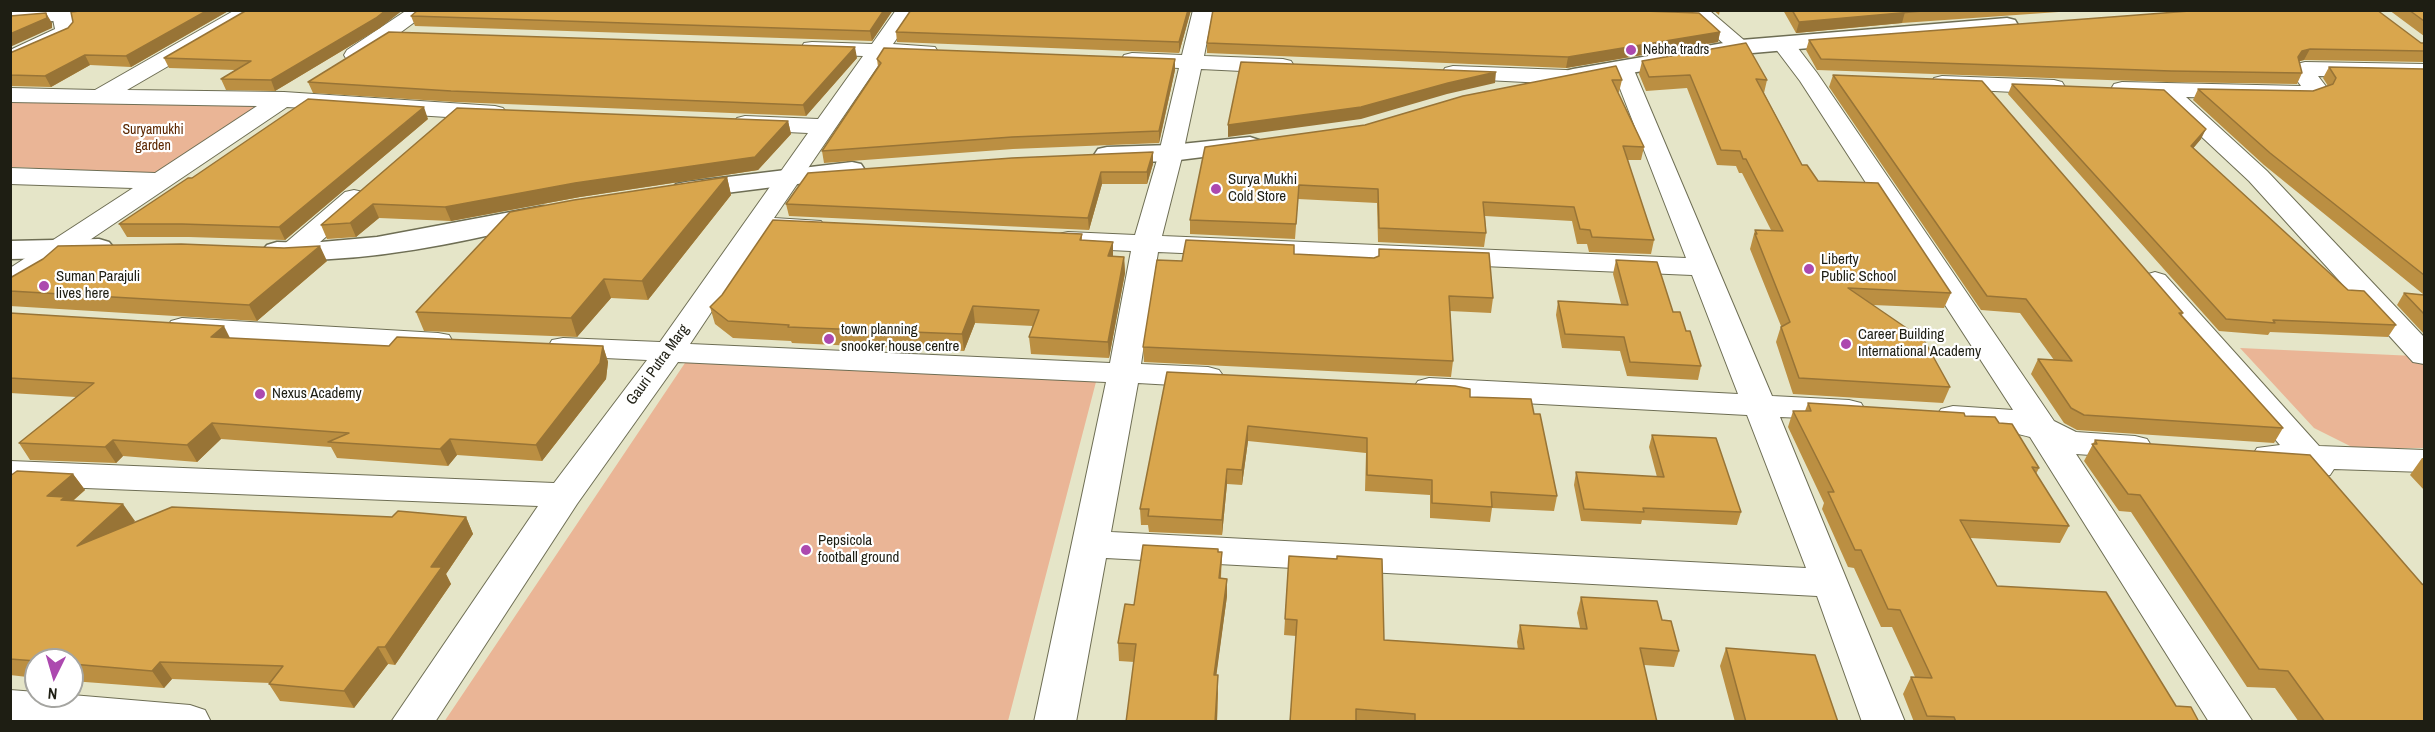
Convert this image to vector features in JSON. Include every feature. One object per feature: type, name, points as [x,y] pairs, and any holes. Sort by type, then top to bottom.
[{"type":"main road","points":[[10,18],[64,12],[125,10]]},
{"type":"main road","points":[[1467,98],[1566,77],[1741,47],[1902,32],[2032,24]]},
{"type":"main road","points":[[1081,156],[1171,153],[1273,142]]},
{"type":"main road","points":[[660,194],[789,176],[881,168]]},
{"type":"main road","points":[[258,251],[348,249],[398,242],[568,210]]},
{"type":"main road","points":[[10,250],[118,248]]},
{"type":"street","points":[[101,96],[251,10]]},
{"type":"street","points":[[10,281],[281,100],[388,34],[422,10]]},
{"type":"street","name":"Gauri Putra Marg","points":[[412,722],[564,495],[669,352],[789,176],[907,10]]},
{"type":"street","points":[[1054,722],[1124,373],[1146,243],[1171,153],[1203,10]]},
{"type":"street","points":[[10,59],[66,32],[64,12]]},
{"type":"street","points":[[1642,13],[1703,15],[1741,47]]},
{"type":"street","points":[[388,34],[423,36]]},
{"type":"street","points":[[1783,44],[1821,79],[2042,429],[2232,722]]},
{"type":"street","points":[[786,47],[951,53]]},
{"type":"street","points":[[1107,59],[1304,67]]},
{"type":"street","points":[[1623,68],[1831,583],[1884,722]]},
{"type":"street","points":[[2097,88],[2307,93],[2317,89],[2307,79],[2305,69],[2424,71]]},
{"type":"street","points":[[1429,72],[1566,77]]},
{"type":"street","points":[[1926,82],[2075,87]]},
{"type":"street","points":[[1984,84],[2007,111]]},
{"type":"street","points":[[2166,91],[2258,176],[2424,355]]},
{"type":"street","points":[[10,95],[281,100],[514,113]]},
{"type":"street","points":[[428,134],[455,111]]},
{"type":"street","points":[[723,122],[825,126]]},
{"type":"street","points":[[10,176],[160,181]]},
{"type":"street","points":[[292,252],[373,181]]},
{"type":"street","points":[[755,225],[838,229]]},
{"type":"street","points":[[1040,238],[1702,267]]},
{"type":"street","points":[[2139,262],[2333,485]]},
{"type":"street","points":[[152,326],[469,344]]},
{"type":"street","points":[[540,346],[1232,378]]},
{"type":"street","points":[[1399,387],[1883,412]]},
{"type":"street","points":[[1918,414],[2010,420],[2042,429],[2070,443],[2162,449]]},
{"type":"street","points":[[2242,454],[2310,459],[2424,461]]},
{"type":"street","points":[[10,473],[564,495]]},
{"type":"street","points":[[1090,544],[1831,583]]},
{"type":"street","points":[[10,707],[190,722]]},
{"type":"green space","name":"Suryamukhi garden","points":[[11,99],[251,106],[260,111],[157,173],[11,167]]},
{"type":"green space","points":[[2240,348],[2415,356],[2424,366],[2424,448],[2354,448],[2314,428]]},
{"type":"green space","name":"Pepsicola football ground","points":[[689,357],[1097,378],[1008,721],[444,722]]},
{"type":"building","points":[[208,10],[126,56],[85,55],[45,76],[10,75],[10,53],[68,28],[73,22],[71,12]]},
{"type":"building","points":[[247,10],[386,10],[271,80],[221,79],[251,61],[164,58]]},
{"type":"building","points":[[418,10],[884,10],[870,31],[411,16]]},
{"type":"building","points":[[911,10],[1188,10],[1179,42],[896,32]]},
{"type":"building","points":[[1213,10],[1616,10],[1699,13],[1720,32],[1568,57],[1207,43]]},
{"type":"building","points":[[1792,10],[1934,10],[1799,22]]},
{"type":"building","points":[[2203,10],[2377,10],[2424,43],[2424,51],[2310,49],[2302,51],[2298,57],[2302,73],[2171,71],[1821,59],[1809,40]]},
{"type":"building","points":[[2409,10],[2424,10],[2424,21]]},
{"type":"building","points":[[46,13],[47,18],[10,34],[10,16]]},
{"type":"building","points":[[389,32],[855,47],[803,105],[451,91],[308,82]]},
{"type":"building","points":[[1746,43],[1767,80],[1756,79],[1802,165],[1807,165],[1818,181],[1878,183],[1951,293],[1848,288],[1924,340],[1950,387],[1799,378],[1781,327],[1790,322],[1755,234],[1757,234],[1755,230],[1783,231],[1740,151],[1721,150],[1690,75],[1649,77],[1642,61]]},
{"type":"building","points":[[884,48],[1175,59],[1159,131],[1012,137],[822,151],[881,63],[877,59]]},
{"type":"building","points":[[1241,62],[1496,72],[1361,107],[1228,125]]},
{"type":"building","points":[[1616,66],[1622,80],[1612,80],[1644,147],[1623,146],[1654,240],[1592,237],[1590,230],[1580,229],[1574,207],[1483,202],[1486,233],[1379,228],[1378,189],[1299,185],[1296,224],[1190,220],[1205,147],[1365,125],[1463,96]]},
{"type":"building","points":[[2329,67],[2424,69],[2424,275],[2270,153],[2198,89],[2313,91],[2333,84],[2336,78]]},
{"type":"building","points":[[1833,75],[1982,81],[2183,313],[2179,313],[2283,428],[2084,415],[2071,408],[2038,359],[2072,361],[2026,299],[1987,296]]},
{"type":"building","points":[[2012,84],[2164,90],[2206,129],[2191,146],[2348,290],[2364,291],[2396,325],[2273,320],[2275,323],[2226,319]]},
{"type":"building","points":[[308,99],[424,107],[279,227],[119,224],[188,178],[192,178]]},
{"type":"building","points":[[457,108],[788,121],[755,157],[575,183],[445,207],[373,204],[350,223],[321,225]]},
{"type":"building","points":[[1153,152],[1147,172],[1101,172],[1088,218],[786,204],[808,173],[1012,158]]},
{"type":"building","points":[[727,177],[642,281],[604,279],[571,318],[416,312],[510,212]]},
{"type":"building","points":[[773,220],[1082,234],[1080,240],[1113,242],[1108,256],[1124,257],[1108,342],[1029,337],[1039,310],[973,306],[962,334],[788,327],[789,325],[728,321],[710,307],[722,295]]},
{"type":"building","points":[[1186,240],[1294,245],[1294,254],[1374,258],[1379,256],[1379,249],[1489,253],[1493,298],[1449,296],[1453,361],[1143,347],[1157,260],[1182,261]]},
{"type":"building","points":[[181,244],[284,248],[320,246],[249,305],[10,291],[10,278],[43,259],[58,246]]},
{"type":"building","points":[[1616,260],[1657,262],[1673,312],[1680,312],[1686,331],[1690,331],[1701,366],[1630,362],[1624,337],[1565,334],[1558,301],[1628,305]]},
{"type":"building","points":[[2404,293],[2424,295],[2424,314]]},
{"type":"building","points":[[10,313],[224,326],[211,337],[389,346],[397,337],[603,346],[600,363],[536,445],[450,439],[440,449],[328,442],[349,433],[212,423],[187,445],[113,440],[105,447],[19,443],[94,383],[10,378]]},
{"type":"building","points":[[1167,372],[1455,386],[1470,389],[1470,397],[1531,399],[1534,414],[1540,414],[1557,496],[1491,492],[1492,507],[1432,503],[1432,480],[1367,475],[1367,438],[1248,426],[1242,470],[1227,469],[1222,520],[1148,516],[1149,509],[1140,509]]},
{"type":"building","points":[[1808,403],[1964,413],[1965,416],[1995,417],[1999,423],[2012,424],[2039,468],[2032,467],[2069,526],[1960,520],[1997,586],[2106,592],[2176,706],[2191,707],[2199,722],[1956,722],[1954,717],[1927,716],[1911,677],[1932,678],[1900,610],[1888,609],[1861,550],[1855,550],[1828,492],[1834,492],[1793,411],[1811,411]]},
{"type":"building","points":[[1652,435],[1716,438],[1741,512],[1643,508],[1644,512],[1584,509],[1576,472],[1664,477]]},
{"type":"building","points":[[2095,440],[2310,455],[2424,585],[2424,722],[2325,722],[2288,671],[2259,669],[2140,495],[2128,494],[2092,444],[2097,444]]},
{"type":"building","points":[[17,471],[73,474],[47,496],[65,497],[61,500],[123,504],[77,546],[172,507],[392,517],[398,511],[466,517],[431,567],[442,567],[385,647],[378,647],[344,691],[269,684],[283,666],[160,662],[152,671],[84,665],[84,648],[24,648],[24,660],[10,659],[10,476]]},
{"type":"building","points":[[1143,545],[1218,549],[1218,552],[1222,552],[1219,578],[1227,579],[1214,675],[1218,675],[1215,722],[1126,722],[1136,644],[1118,643],[1125,604],[1134,605]]},
{"type":"building","points":[[1289,556],[1382,559],[1384,640],[1524,649],[1520,625],[1587,629],[1581,597],[1657,601],[1662,620],[1671,621],[1679,651],[1640,648],[1657,722],[1415,722],[1415,714],[1356,709],[1356,722],[1290,722],[1297,620],[1285,619]]},
{"type":"building","points":[[1726,648],[1815,655],[1838,722],[1746,722]]},
{"type":"place","name":"Nebha tradrs","points":[[1631,50]]},
{"type":"place","name":"Surya Mukhi Cold Store","points":[[1216,189]]},
{"type":"place","name":"Liberty Public School","points":[[1809,269]]},
{"type":"place","name":"Suman Parajuli lives here","points":[[44,286]]},
{"type":"place","name":"town planning snooker house centre","points":[[829,339]]},
{"type":"place","name":"Career Building International Academy","points":[[1846,344]]},
{"type":"place","name":"Nexus Academy","points":[[260,394]]},
{"type":"place","name":"Pepsicola football ground","points":[[806,550]]}]
